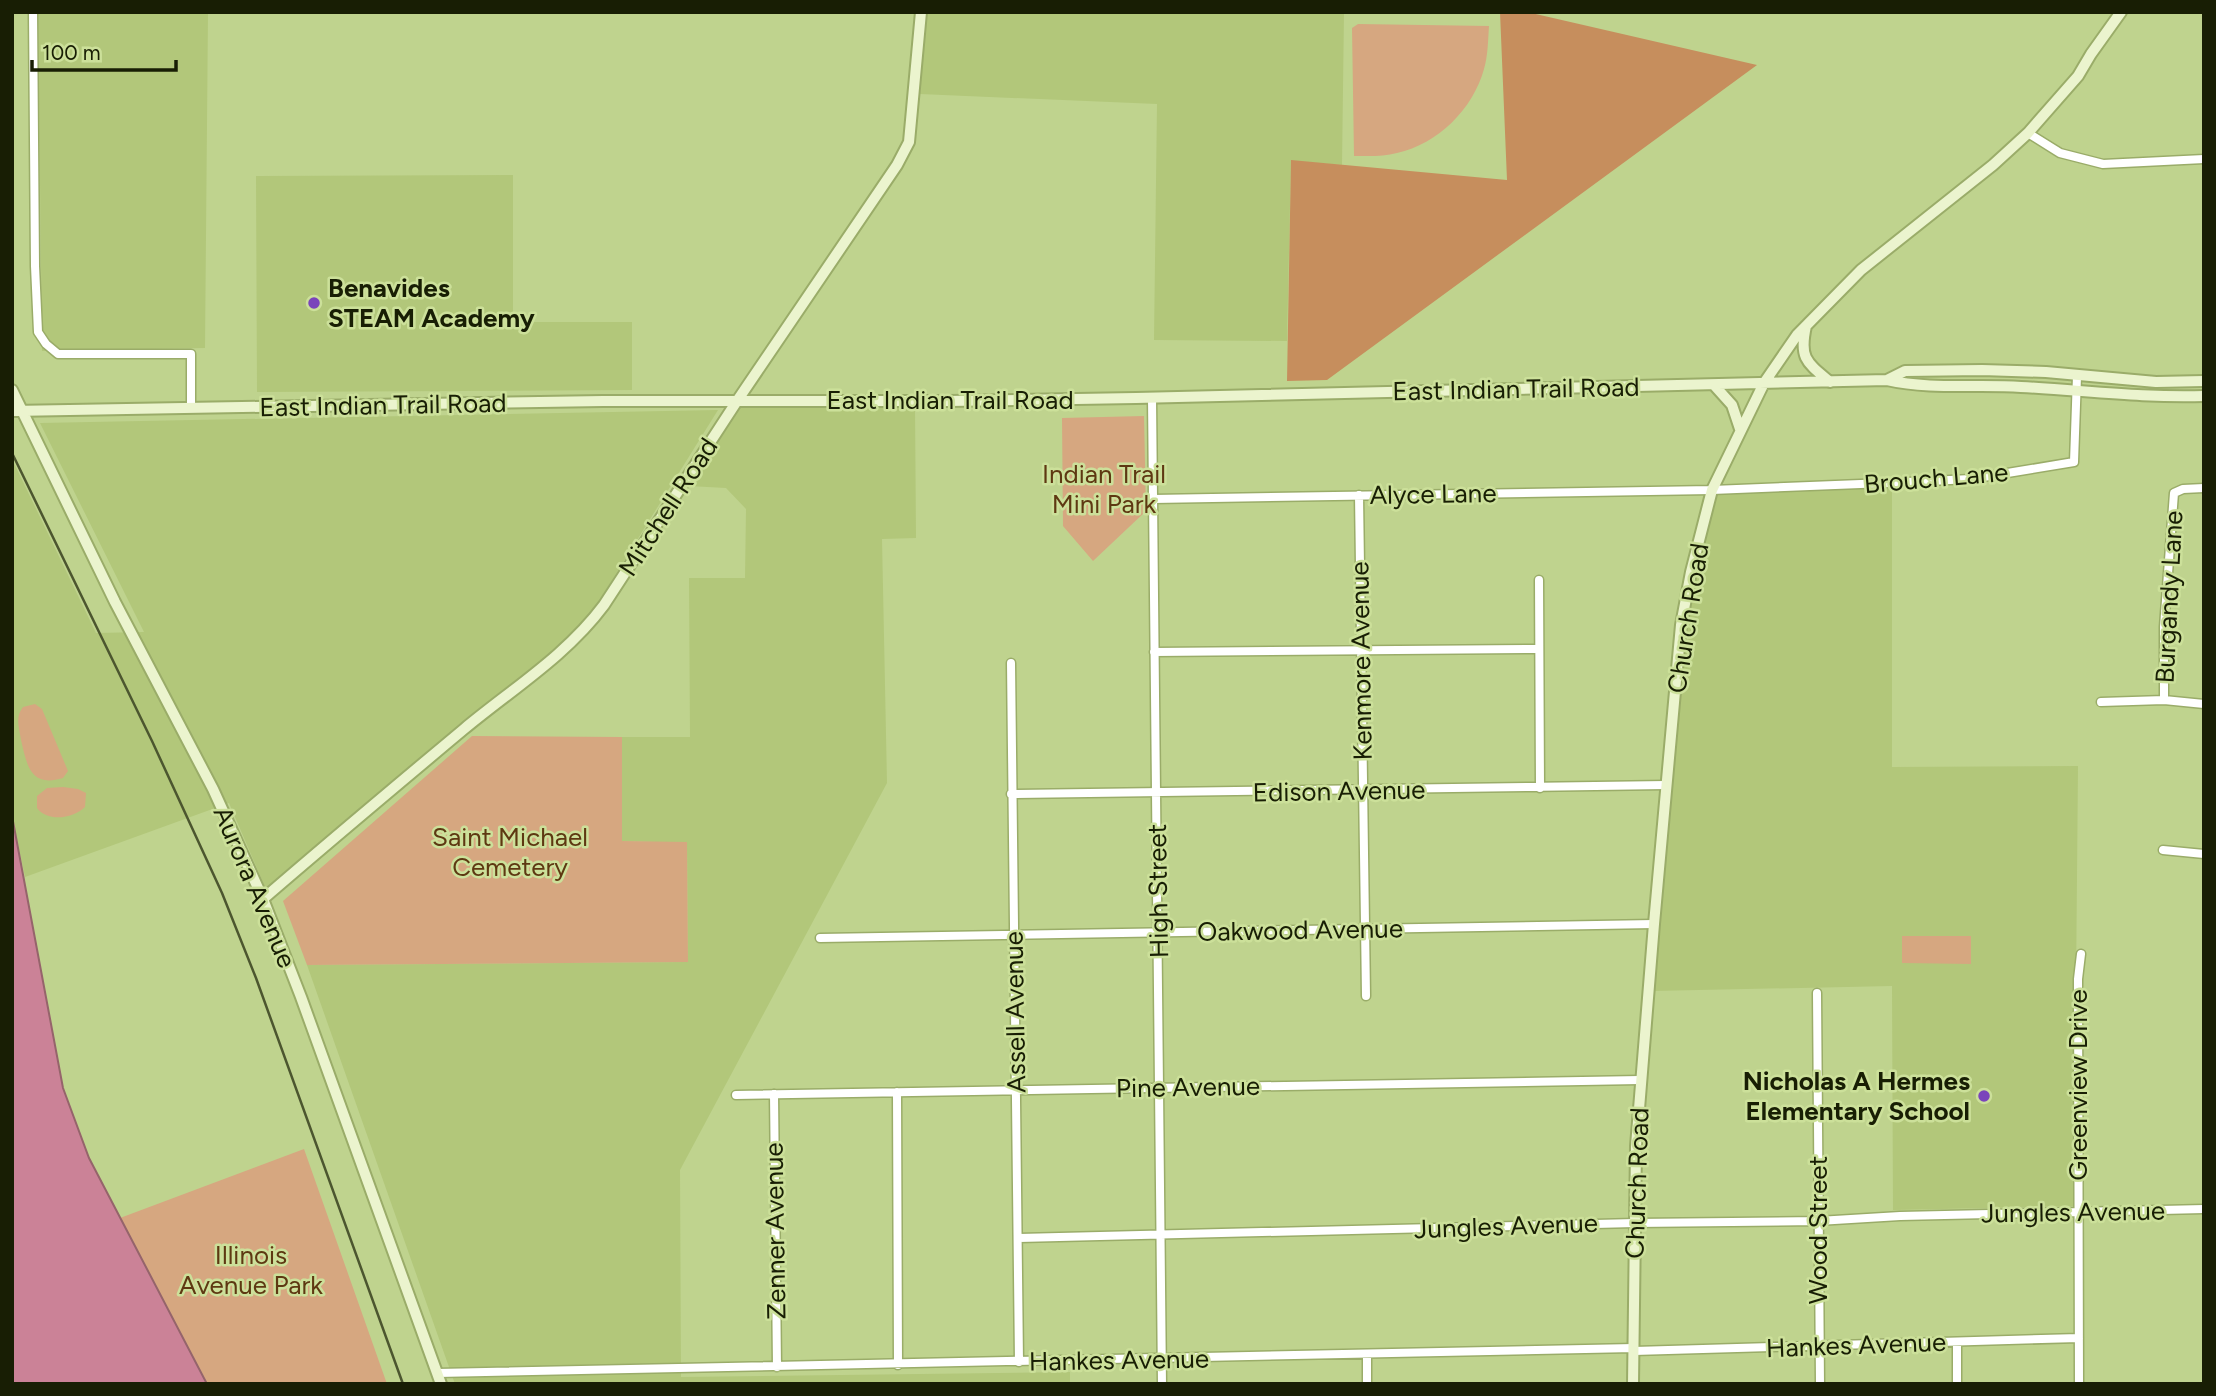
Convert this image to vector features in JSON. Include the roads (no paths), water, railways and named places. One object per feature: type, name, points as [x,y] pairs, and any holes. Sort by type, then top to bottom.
[{"type":"main road","name":"Mitchell Road","points":[[263,899],[465,728],[538,672],[585,629],[604,605],[909,142],[921,12]]},
{"type":"main road","name":"Church Road","points":[[1633,1384],[1635,1168],[1640,1080],[1666,785],[1681,625],[1691,572],[1713,490],[1764,383],[1797,335],[1861,271],[1993,165],[2028,133],[2078,76],[2121,12]]},
{"type":"main road","points":[[1806,325],[1803,354],[1807,363],[1830,382]]},
{"type":"main road","name":"East Indian Trail Road","points":[[1887,380],[1905,372],[2014,370],[2156,382],[2204,381]]},
{"type":"main road","name":"East Indian Trail Road","points":[[17,411],[1152,398],[1887,380],[1915,386],[2010,386],[2127,396],[2204,396]]},
{"type":"main road","points":[[1714,384],[1732,404],[1740,429]]},
{"type":"main road","name":"Aurora Avenue","points":[[12,390],[17,411],[213,789],[263,899],[301,996],[439,1379]]},
{"type":"street","points":[[33,12],[38,332],[46,344],[58,354],[191,354],[191,408]]},
{"type":"street","points":[[2028,133],[2060,153],[2103,164],[2204,159]]},
{"type":"street","name":"Brouch Lane","points":[[1713,490],[1972,479],[2074,462],[2077,376]]},
{"type":"street","name":"High Street","points":[[1152,398],[1162,1384]]},
{"type":"street","name":"Burgandy Lane","points":[[2164,700],[2164,627],[2174,493],[2183,489],[2204,488]]},
{"type":"street","name":"Alyce Lane","points":[[1153,499],[1713,490]]},
{"type":"street","name":"Kenmore Avenue","points":[[1359,495],[1366,996]]},
{"type":"street","points":[[1539,580],[1540,788]]},
{"type":"street","points":[[1154,652],[1539,649]]},
{"type":"street","name":"Assell Avenue","points":[[1011,663],[1019,1362]]},
{"type":"street","points":[[2101,702],[2164,700],[2204,704]]},
{"type":"street","name":"Edison Avenue","points":[[1011,794],[1666,785]]},
{"type":"street","points":[[2163,850],[2204,853]]},
{"type":"street","name":"Oakwood Avenue","points":[[820,938],[1654,924]]},
{"type":"street","name":"Greenview Drive","points":[[2079,1384],[2078,979],[2081,954]]},
{"type":"street","name":"Wood Street","points":[[1817,993],[1820,1384]]},
{"type":"street","name":"Pine Avenue","points":[[736,1095],[1640,1080]]},
{"type":"street","points":[[897,1092],[898,1364]]},
{"type":"street","name":"Zenner Avenue","points":[[774,1094],[777,1367]]},
{"type":"street","name":"Jungles Avenue","points":[[1018,1238],[1818,1221],[1900,1216],[2204,1209]]},
{"type":"street","name":"Hankes Avenue","points":[[439,1379],[777,1367],[1819,1346],[2079,1338]]},
{"type":"street","points":[[1957,1342],[1957,1384]]},
{"type":"street","points":[[1367,1354],[1367,1384]]},
{"type":"railway","points":[[12,453],[152,741],[222,893],[256,978],[403,1384]]},
{"type":"place","name":"Benavides STEAM Academy","points":[[314,303]]},
{"type":"place","name":"Nicholas A Hermes Elementary School","points":[[1984,1096]]},
{"type":"park label","name":"Indian Trail Mini Park","points":[[1104,489]]},
{"type":"park label","name":"Saint Michael Cemetery","points":[[510,852]]},
{"type":"park label","name":"Illinois Avenue Park","points":[[251,1270]]}]
